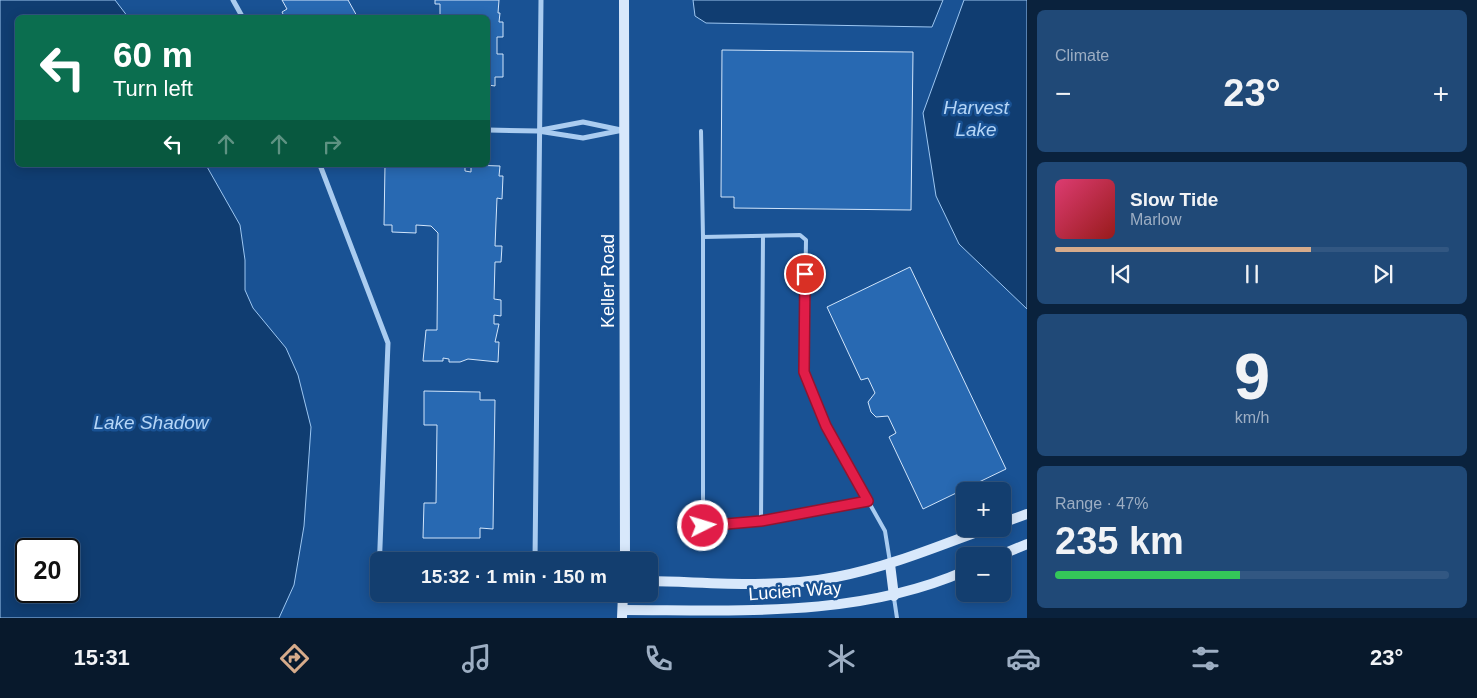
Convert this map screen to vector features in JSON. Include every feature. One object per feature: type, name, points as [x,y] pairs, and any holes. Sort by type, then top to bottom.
[{"type":"street","points":[[233,0],[241,15]]},
{"type":"street","points":[[535,552],[538,131],[541,0]]},
{"type":"street","name":"Keller Road","points":[[624,0],[625,552]]},
{"type":"street","points":[[538,131],[583,122],[624,130]]},
{"type":"street","points":[[490,130],[538,131],[583,138],[624,130]]},
{"type":"street","points":[[321,167],[388,344],[380,552]]},
{"type":"street","points":[[1011,519],[1027,514]]},
{"type":"street","name":"Lucien Way","points":[[658,581],[798,582],[834,578],[890,564],[963,537]]},
{"type":"street","points":[[1011,551],[1027,544]]},
{"type":"street","points":[[890,564],[894,596]]},
{"type":"street","name":"Lucien Way","points":[[622,614],[821,608],[894,596],[956,575]]},
{"type":"lane","points":[[701,131],[703,526],[761,521],[868,501]]},
{"type":"lane","points":[[703,237],[800,235],[806,240],[804,372],[826,426],[885,531],[890,564]]},
{"type":"lane","points":[[761,521],[763,236]]},
{"type":"lane","points":[[894,596],[897,618]]},
{"type":"water","name":"Lake Shadow","points":[[0,0],[115,0],[126,15],[15,15],[15,167],[207,167],[240,225],[245,260],[245,290],[253,308],[286,348],[298,375],[311,427],[304,526],[294,585],[279,618],[0,618]]},
{"type":"water","points":[[693,0],[943,0],[932,27],[706,23],[695,16]]},
{"type":"water","name":"Harvest Lake","points":[[964,0],[1027,0],[1027,309],[959,244],[936,196],[923,113]]},
{"type":"building","points":[[282,0],[348,0],[356,15],[284,15],[282,12],[287,9]]},
{"type":"building","points":[[435,0],[499,0],[498,13],[500,13],[499,22],[503,22],[503,37],[497,37],[497,54],[503,54],[503,77],[495,77],[495,86],[490,85],[490,15],[440,15],[440,4],[435,4]]},
{"type":"building","points":[[722,50],[913,52],[911,210],[734,208],[734,197],[721,197]]},
{"type":"building","points":[[500,166],[499,176],[503,176],[502,199],[497,198],[495,246],[502,246],[501,262],[495,262],[494,299],[501,300],[501,316],[494,315],[494,324],[499,324],[495,342],[499,342],[498,362],[468,359],[460,362],[449,362],[449,359],[443,358],[443,361],[423,361],[426,330],[437,330],[438,233],[431,226],[416,225],[416,233],[392,232],[392,225],[384,225],[385,167],[465,167],[465,171],[471,172],[471,167]]},
{"type":"building","points":[[910,267],[1006,469],[979,482],[956,482],[956,493],[923,509],[889,437],[896,433],[888,416],[876,417],[871,412],[868,402],[875,393],[868,378],[861,380],[827,307]]},
{"type":"building","points":[[424,391],[480,392],[480,400],[495,400],[493,529],[480,528],[480,538],[423,538],[424,503],[436,503],[437,425],[424,425]]},
{"type":"route","points":[[703,526],[761,521],[868,501],[826,426],[804,372],[805,274]]}]
